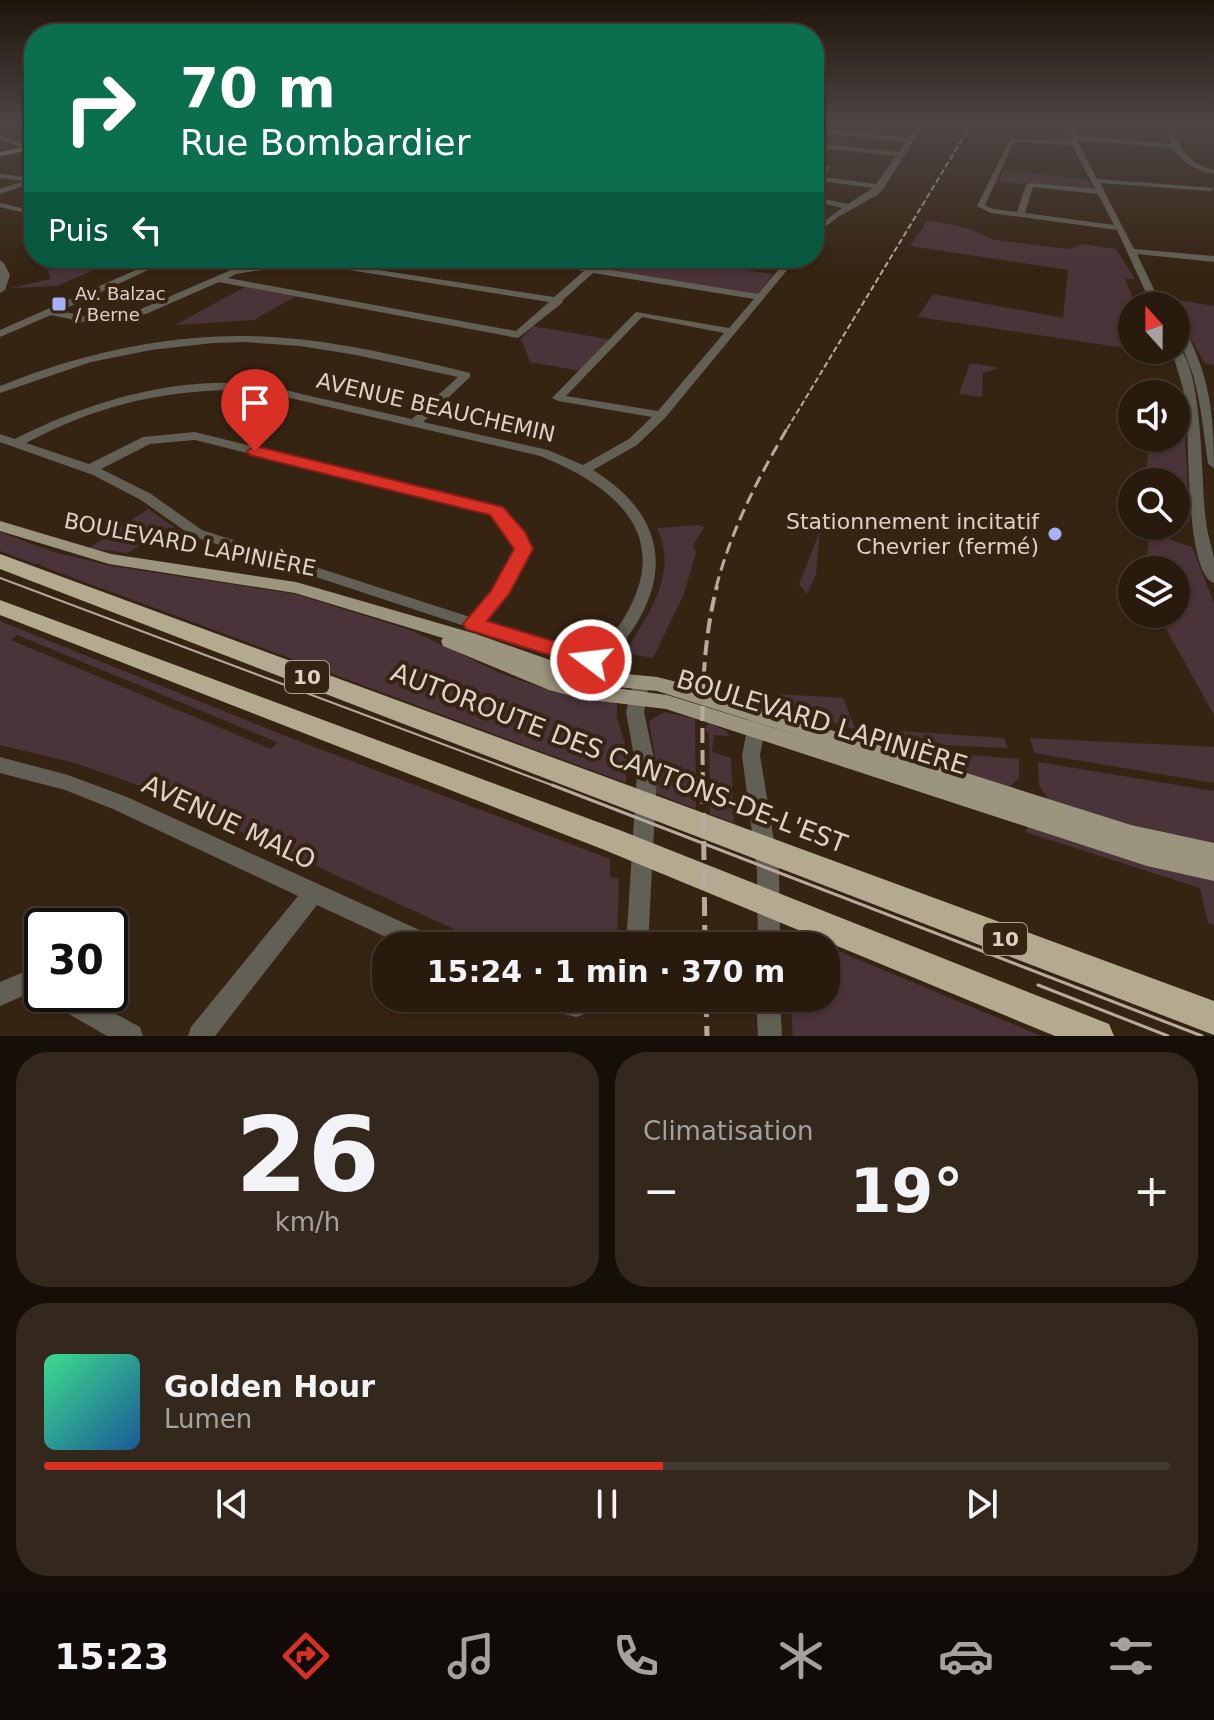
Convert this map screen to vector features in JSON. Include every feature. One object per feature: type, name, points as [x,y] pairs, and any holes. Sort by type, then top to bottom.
[{"type":"highway","name":"AUTOROUTE DES CANTONS-DE-L'EST","points":[[0,561],[1214,1018]]},
{"type":"highway","name":"10","points":[[0,607],[612,840],[1097,1036]]},
{"type":"main road","name":"BOULEVARD LAPINIÈRE","points":[[0,526],[98,557],[285,586],[469,639],[575,676],[639,689],[667,702],[757,723],[1131,835],[1214,853]]},
{"type":"main road","name":"BOULEVARD LAPINIÈRE","points":[[757,723],[1147,856],[1214,870]]},
{"type":"street","points":[[880,187],[882,171]]},
{"type":"street","points":[[997,171],[981,206],[1020,215],[1120,228]]},
{"type":"street","points":[[1090,171],[1153,292]]},
{"type":"street","points":[[1212,191],[1204,177],[1214,172]]},
{"type":"street","points":[[0,176],[24,179]]},
{"type":"street","points":[[824,179],[880,187]]},
{"type":"street","points":[[1096,181],[1212,191]]},
{"type":"street","points":[[0,192],[24,184]]},
{"type":"street","points":[[1020,215],[1030,185],[1102,192]]},
{"type":"street","points":[[824,226],[880,187]]},
{"type":"street","points":[[824,201],[849,207]]},
{"type":"street","points":[[0,205],[24,211]]},
{"type":"street","points":[[1132,251],[1214,259]]},
{"type":"street","points":[[0,263],[5,275],[0,290]]},
{"type":"street","points":[[0,334],[148,268]]},
{"type":"street","points":[[50,312],[84,319],[143,312],[248,268]]},
{"type":"street","points":[[355,268],[559,301]]},
{"type":"street","points":[[586,268],[760,297]]},
{"type":"street","points":[[585,469],[633,442],[661,415],[785,268]]},
{"type":"street","points":[[218,278],[518,335],[592,269]]},
{"type":"street","points":[[661,415],[558,398],[640,314],[729,331]]},
{"type":"street","points":[[0,390],[69,365],[116,355],[161,346],[244,339],[345,349],[466,375],[414,424]]},
{"type":"street","points":[[1190,348],[1208,404],[1214,464]]},
{"type":"street","points":[[1181,364],[1192,400],[1214,578]]},
{"type":"street","name":"AVENUE BEAUCHEMIN","points":[[16,443],[119,398],[197,386],[260,388],[544,453],[585,469],[631,510],[644,531],[649,568],[646,588],[637,608],[602,654],[583,659],[473,624]]},
{"type":"street","points":[[0,438],[90,469],[146,497],[197,533],[473,624],[499,594],[524,549],[518,536],[496,511],[195,436],[147,440],[90,469]]},
{"type":"street","points":[[638,932],[647,773],[645,748],[636,717],[639,689]]},
{"type":"street","points":[[757,723],[751,760],[768,871],[769,932]]},
{"type":"street","name":"AVENUE MALO","points":[[0,765],[99,794],[399,932]]},
{"type":"street","points":[[200,1036],[314,892]]},
{"type":"street","points":[[0,994],[24,983]]},
{"type":"street","points":[[88,1012],[131,1036]]},
{"type":"street","points":[[769,1012],[770,1036]]},
{"type":"shaded area","points":[[1003,171],[1015,171],[1088,180],[1093,190],[999,182]]},
{"type":"shaded area","points":[[928,220],[967,228],[995,240],[1069,249],[1082,244],[1116,249],[1135,279],[1125,279],[1130,292],[1118,292],[1118,347],[918,317],[933,294],[1063,318],[1068,270],[910,246]]},
{"type":"shaded area","points":[[48,268],[98,268],[57,286],[10,288],[51,279]]},
{"type":"shaded area","points":[[590,268],[734,268],[773,274],[757,295]]},
{"type":"shaded area","points":[[245,287],[296,296],[254,320],[175,325]]},
{"type":"shaded area","points":[[1190,302],[1214,306],[1214,365],[1205,363],[1190,338]]},
{"type":"shaded area","points":[[533,326],[612,340],[581,371],[530,362],[521,339]]},
{"type":"shaded area","points":[[970,363],[1000,368],[983,373],[982,397],[959,394]]},
{"type":"shaded area","points":[[1148,452],[1186,452],[1187,468],[1147,468]]},
{"type":"shaded area","points":[[148,509],[174,527],[127,553],[89,548]]},
{"type":"shaded area","points":[[704,527],[693,546],[696,552],[684,594],[653,658],[625,653],[651,609],[663,578],[665,562],[657,528]]},
{"type":"shaded area","points":[[820,531],[816,574],[807,594],[799,584]]},
{"type":"shaded area","points":[[0,532],[54,552],[111,566],[295,594],[413,631],[500,673],[542,688],[613,702],[617,704],[617,717],[629,759],[626,761],[626,783],[39,565],[42,563],[35,564],[0,551]]},
{"type":"shaded area","points":[[1148,540],[1170,540],[1192,547],[1214,603],[1214,715],[1166,628],[1190,628],[1190,556],[1147,556]]},
{"type":"shaded area","points":[[0,621],[283,735],[610,859],[610,877],[619,879],[617,932],[460,932],[143,787],[75,763],[0,745]],"holes":[[[17,635],[277,743],[271,749],[11,640]]]},
{"type":"shaded area","points":[[778,694],[843,698],[855,728],[1004,738],[1008,748],[897,743],[777,704]]},
{"type":"shaded area","points":[[664,712],[695,719],[696,809],[655,793],[657,768],[649,721]]},
{"type":"shaded area","points":[[709,723],[726,731],[729,736],[714,735],[712,752],[731,758],[734,823],[710,814],[709,733],[705,730]]},
{"type":"shaded area","points":[[1030,738],[1214,747],[1214,783],[1034,753]]},
{"type":"shaded area","points":[[901,753],[1019,759],[1019,778],[1009,787]]},
{"type":"shaded area","points":[[1038,762],[1214,791],[1214,845],[1161,836],[1049,800],[1039,785]]},
{"type":"shaded area","points":[[1029,825],[1214,879],[1214,925],[1208,923],[1200,888],[1025,832]]},
{"type":"shaded area","points":[[840,952],[1041,1036],[793,1036],[791,1012],[840,1012]]},
{"type":"tram line","points":[[0,578],[557,787]]},
{"type":"tram line","points":[[552,785],[1202,1036]]},
{"type":"tram line","points":[[1038,985],[1168,1036]]},
{"type":"railway","points":[[787,429],[943,171]]},
{"type":"railway","points":[[716,588],[746,505],[788,427]]},
{"type":"railway","points":[[703,785],[705,661],[717,586]]},
{"type":"railway","points":[[703,785],[705,932]]},
{"type":"railway","points":[[706,1012],[707,1036]]},
{"type":"place","name":"Av. Balzac / Berne","points":[[59,304]]},
{"type":"place","name":"Stationnement incitatif Chevrier (fermé)","points":[[1055,534]]},
{"type":"route","points":[[255,451],[496,511],[518,536],[524,549],[499,594],[473,624],[591,660]]}]
